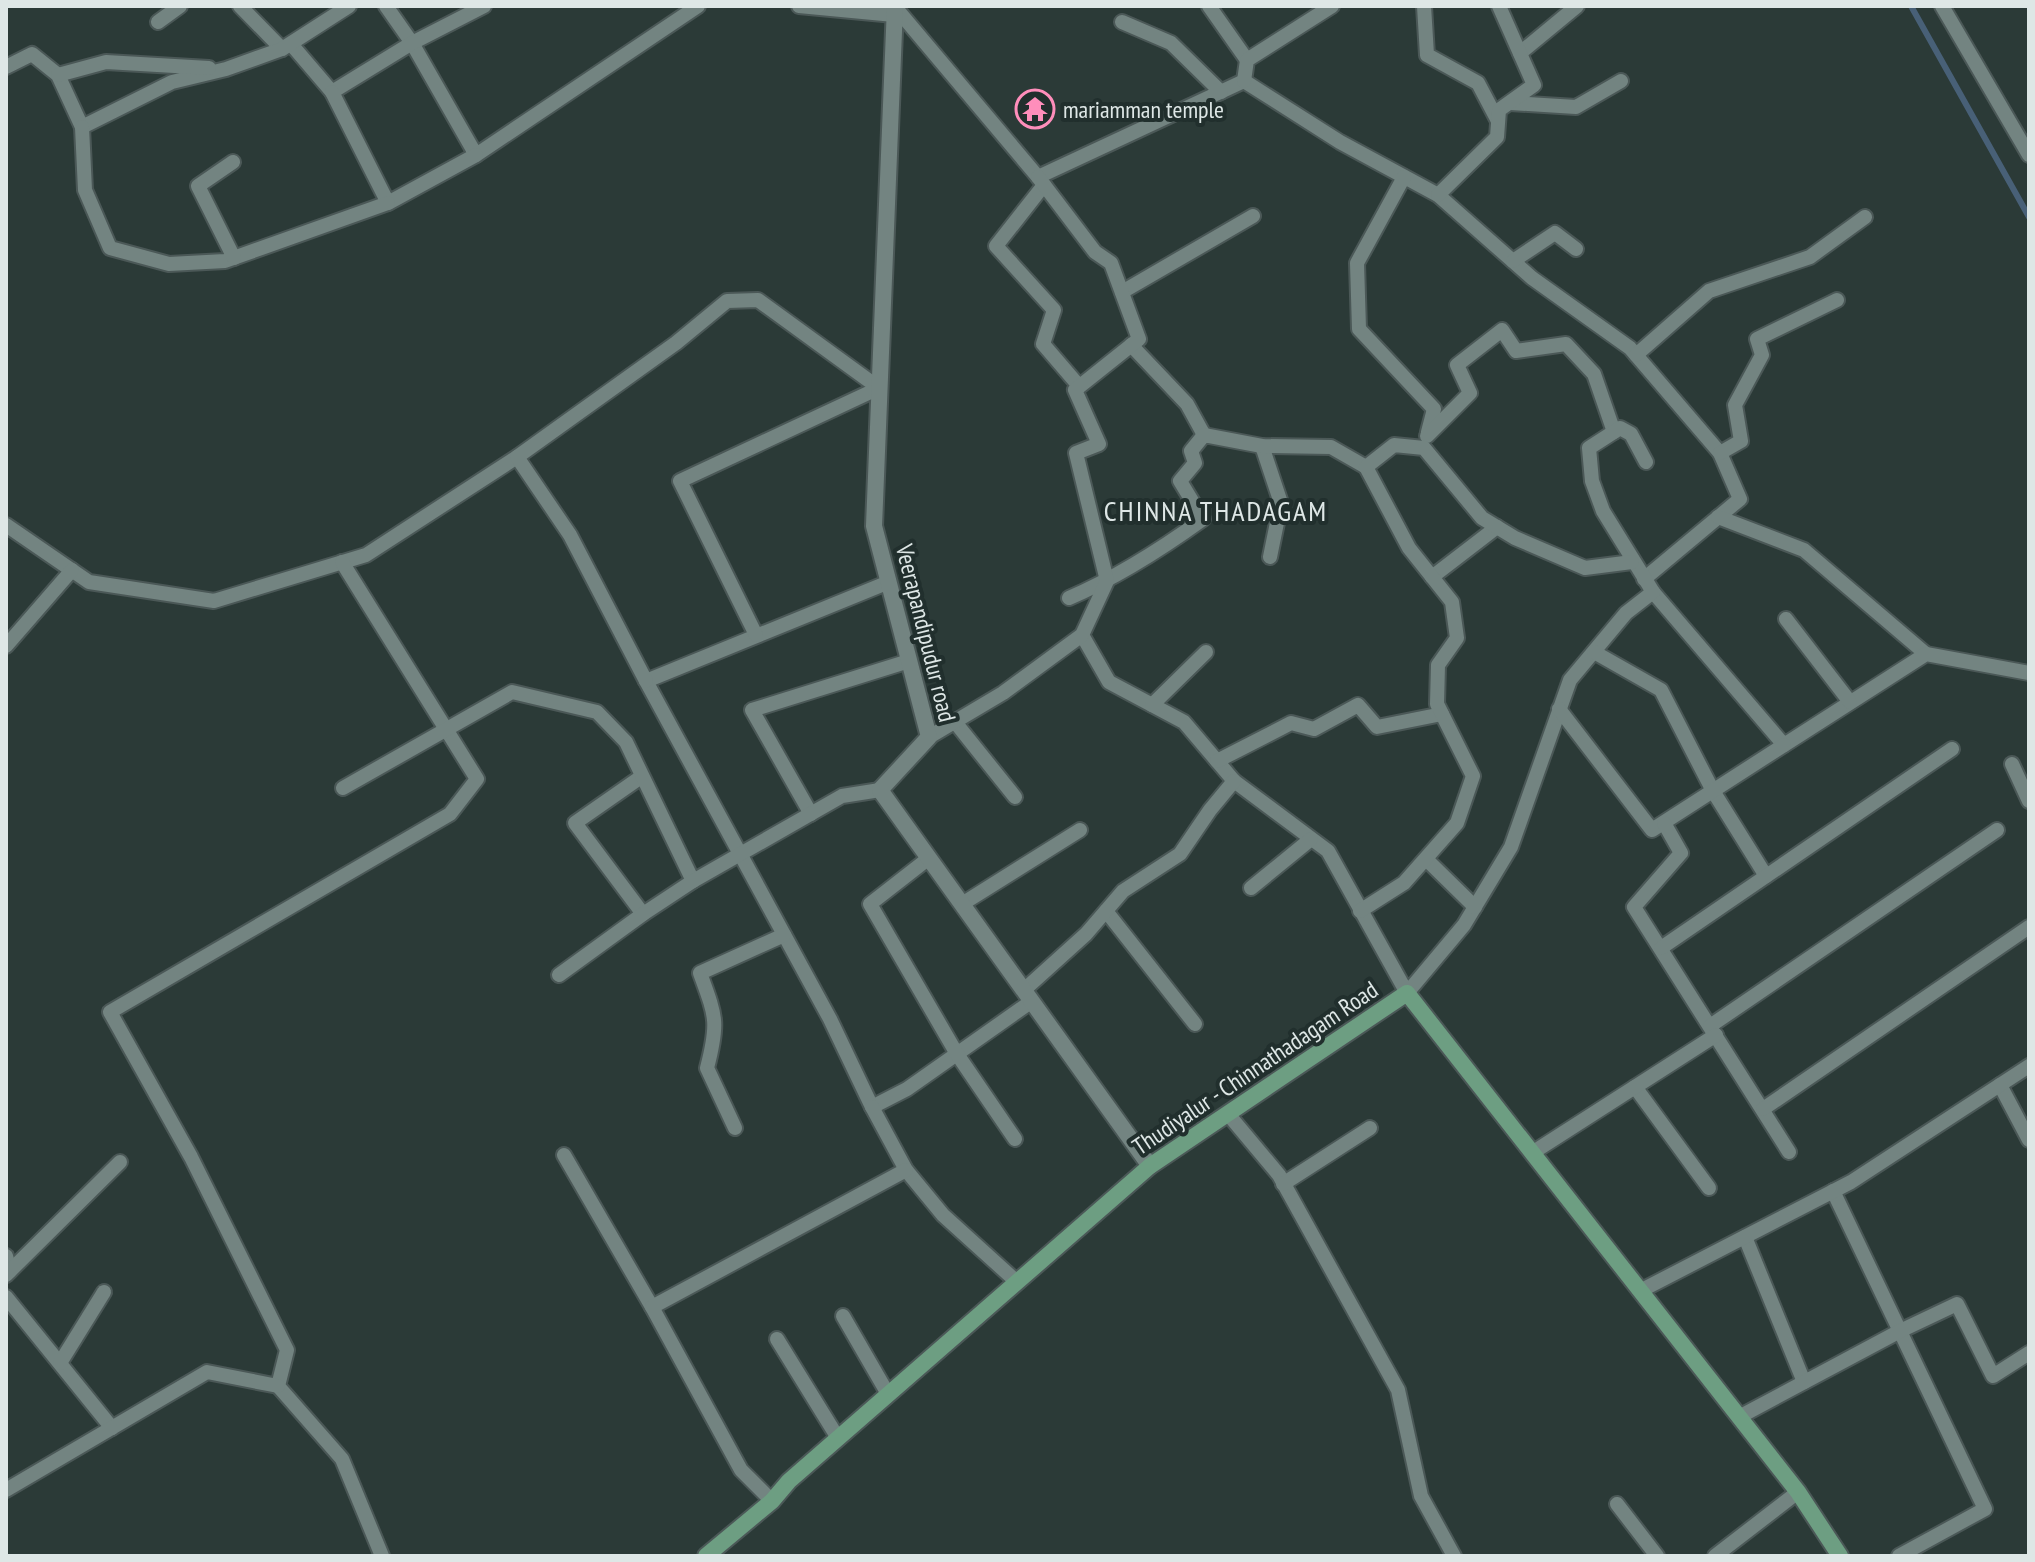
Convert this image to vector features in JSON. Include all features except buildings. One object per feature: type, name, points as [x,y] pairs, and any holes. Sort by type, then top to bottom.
[{"type":"main road","name":"Thudiyalur - Chinnathadagam Road","points":[[706,1556],[1150,1166],[1407,993],[1798,1492],[1840,1556]]},
{"type":"street","points":[[158,22],[180,6]]},
{"type":"street","points":[[240,6],[287,46],[332,92],[388,203]]},
{"type":"street","points":[[82,127],[172,82],[226,69],[287,46],[349,6]]},
{"type":"street","points":[[386,6],[412,43],[476,155]]},
{"type":"street","points":[[332,92],[412,43],[484,6]]},
{"type":"street","points":[[6,67],[32,54],[58,75],[82,127],[85,190],[110,248],[169,264],[225,261],[388,203],[476,155],[698,6]]},
{"type":"street","points":[[799,6],[894,10],[1041,181],[1095,252],[1111,263],[1139,339],[1075,390],[1099,444],[1076,453],[1107,581],[1082,635],[1003,693],[929,737]]},
{"type":"street","points":[[1209,6],[1247,60],[1244,81]]},
{"type":"street","points":[[1247,60],[1332,6]]},
{"type":"street","points":[[1424,6],[1427,55],[1478,83],[1498,121]]},
{"type":"street","points":[[1438,195],[1497,137],[1499,110],[1534,85],[1499,6]]},
{"type":"street","points":[[1520,53],[1577,6]]},
{"type":"street","points":[[1942,6],[2029,155]]},
{"type":"street","name":"Veerapandipudur road","points":[[880,790],[929,737],[874,526],[894,10]]},
{"type":"street","points":[[1122,22],[1171,43],[1221,92]]},
{"type":"street","points":[[58,75],[106,62],[226,69]]},
{"type":"street","points":[[1079,386],[1043,344],[1054,310],[996,246],[1041,181],[1244,81]]},
{"type":"street","points":[[1082,635],[1109,682],[1184,722],[1234,781],[1328,851],[1407,993],[1464,925],[1511,847],[1570,680],[1648,586],[1740,499],[1720,453],[1636,355],[1513,261],[1438,195],[1340,142],[1244,81]]},
{"type":"street","points":[[1510,103],[1576,107],[1621,81]]},
{"type":"street","points":[[233,162],[198,186],[234,258]]},
{"type":"street","points":[[1404,177],[1357,263],[1359,329],[1434,409],[1426,442]]},
{"type":"street","points":[[1122,292],[1253,216]]},
{"type":"street","points":[[1636,355],[1709,291],[1810,257],[1865,217]]},
{"type":"street","points":[[1513,261],[1555,233],[1576,249]]},
{"type":"street","points":[[6,525],[89,582],[214,601],[366,555],[517,457],[676,343],[727,301],[758,300],[879,388],[680,481],[756,635]]},
{"type":"street","points":[[1720,453],[1741,441],[1735,405],[1762,355],[1757,339],[1837,300]]},
{"type":"street","points":[[1366,467],[1394,445],[1426,442],[1470,393],[1457,365],[1502,330],[1516,351],[1566,344],[1594,374],[1614,432]]},
{"type":"street","points":[[1131,345],[1187,404],[1204,435]]},
{"type":"street","points":[[1646,462],[1631,434],[1620,428],[1589,448],[1592,481],[1603,511],[1648,586],[1784,745]]},
{"type":"street","points":[[1204,435],[1262,446],[1331,447],[1366,467],[1409,548],[1452,602],[1457,638],[1438,665],[1437,704],[1473,776],[1457,823],[1404,883],[1360,911]]},
{"type":"street","points":[[1069,598],[1151,556],[1203,519],[1180,481],[1195,463],[1191,451],[1204,435]]},
{"type":"street","points":[[1426,442],[1482,518],[1497,527],[1585,568],[1632,562]]},
{"type":"street","points":[[1262,446],[1281,503],[1270,557]]},
{"type":"street","points":[[517,457],[570,535],[830,1019],[906,1170],[943,1215],[1017,1282]]},
{"type":"street","points":[[1718,517],[1804,550],[1926,654],[2029,673]]},
{"type":"street","points":[[1432,577],[1497,527]]},
{"type":"street","points":[[278,1386],[287,1350],[191,1157],[110,1012],[450,814],[477,779],[342,562]]},
{"type":"street","points":[[6,646],[72,570]]},
{"type":"street","points":[[646,681],[889,582]]},
{"type":"street","points":[[1786,619],[1850,702]]},
{"type":"street","points":[[1152,705],[1206,652]]},
{"type":"street","points":[[1594,652],[1661,690],[1713,791],[1766,876]]},
{"type":"street","points":[[1559,709],[1652,830],[1926,654]]},
{"type":"street","points":[[811,814],[752,710],[909,661]]},
{"type":"street","points":[[343,788],[512,692],[597,712],[626,742],[693,881]]},
{"type":"street","points":[[1217,761],[1291,723],[1314,729],[1358,705],[1377,727],[1442,714]]},
{"type":"street","points":[[955,722],[1015,797]]},
{"type":"street","points":[[1661,948],[1952,749]]},
{"type":"street","points":[[2012,764],[2029,801]]},
{"type":"street","points":[[641,777],[575,823],[643,914]]},
{"type":"street","points":[[872,1107],[907,1089],[957,1054],[1028,996],[1123,891],[1180,854],[1234,781]]},
{"type":"street","points":[[559,975],[693,881],[842,796],[880,790],[1150,1166]]},
{"type":"street","points":[[1664,823],[1681,853],[1634,907],[1789,1152]]},
{"type":"street","points":[[962,904],[1080,830]]},
{"type":"street","points":[[1532,1153],[1635,1087],[1997,830]]},
{"type":"street","points":[[1251,888],[1311,839]]},
{"type":"street","points":[[929,858],[870,904],[957,1054],[1015,1139]]},
{"type":"street","points":[[1426,859],[1475,907]]},
{"type":"street","points":[[1106,911],[1195,1024]]},
{"type":"street","points":[[1763,1109],[2029,927]]},
{"type":"street","points":[[735,1128],[707,1068],[715,1035],[715,1015],[700,973],[784,935]]},
{"type":"street","points":[[1640,1291],[1833,1191],[2029,1066]]},
{"type":"street","points":[[2000,1085],[2029,1140]]},
{"type":"street","points":[[1635,1087],[1709,1188]]},
{"type":"street","points":[[1228,1114],[1283,1184],[1398,1390],[1421,1496],[1454,1556]]},
{"type":"street","points":[[1283,1184],[1370,1128]]},
{"type":"street","points":[[564,1155],[741,1470],[772,1501]]},
{"type":"street","points":[[8,1273],[120,1162]]},
{"type":"street","points":[[652,1307],[906,1170]]},
{"type":"street","points":[[1833,1191],[1985,1509],[1899,1556]]},
{"type":"street","points":[[1745,1237],[1804,1382]]},
{"type":"street","points":[[6,1256],[8,1273]]},
{"type":"street","points":[[60,1363],[104,1292]]},
{"type":"street","points":[[6,1297],[112,1428]]},
{"type":"street","points":[[1739,1417],[1957,1304],[1993,1376],[2029,1353]]},
{"type":"street","points":[[843,1316],[888,1394]]},
{"type":"street","points":[[777,1339],[838,1438]]},
{"type":"street","points":[[6,1490],[207,1372],[278,1386],[342,1459],[382,1556]]},
{"type":"street","points":[[1715,1556],[1798,1492]]},
{"type":"street","points":[[1617,1504],[1657,1556]]},
{"type":"waterway","points":[[1911,6],[2029,217]]},
{"type":"place","name":"mariamman temple","points":[[1035,109]]},
{"type":"district","name":"CHINNA THADAGAM","points":[[1216,510]]}]
